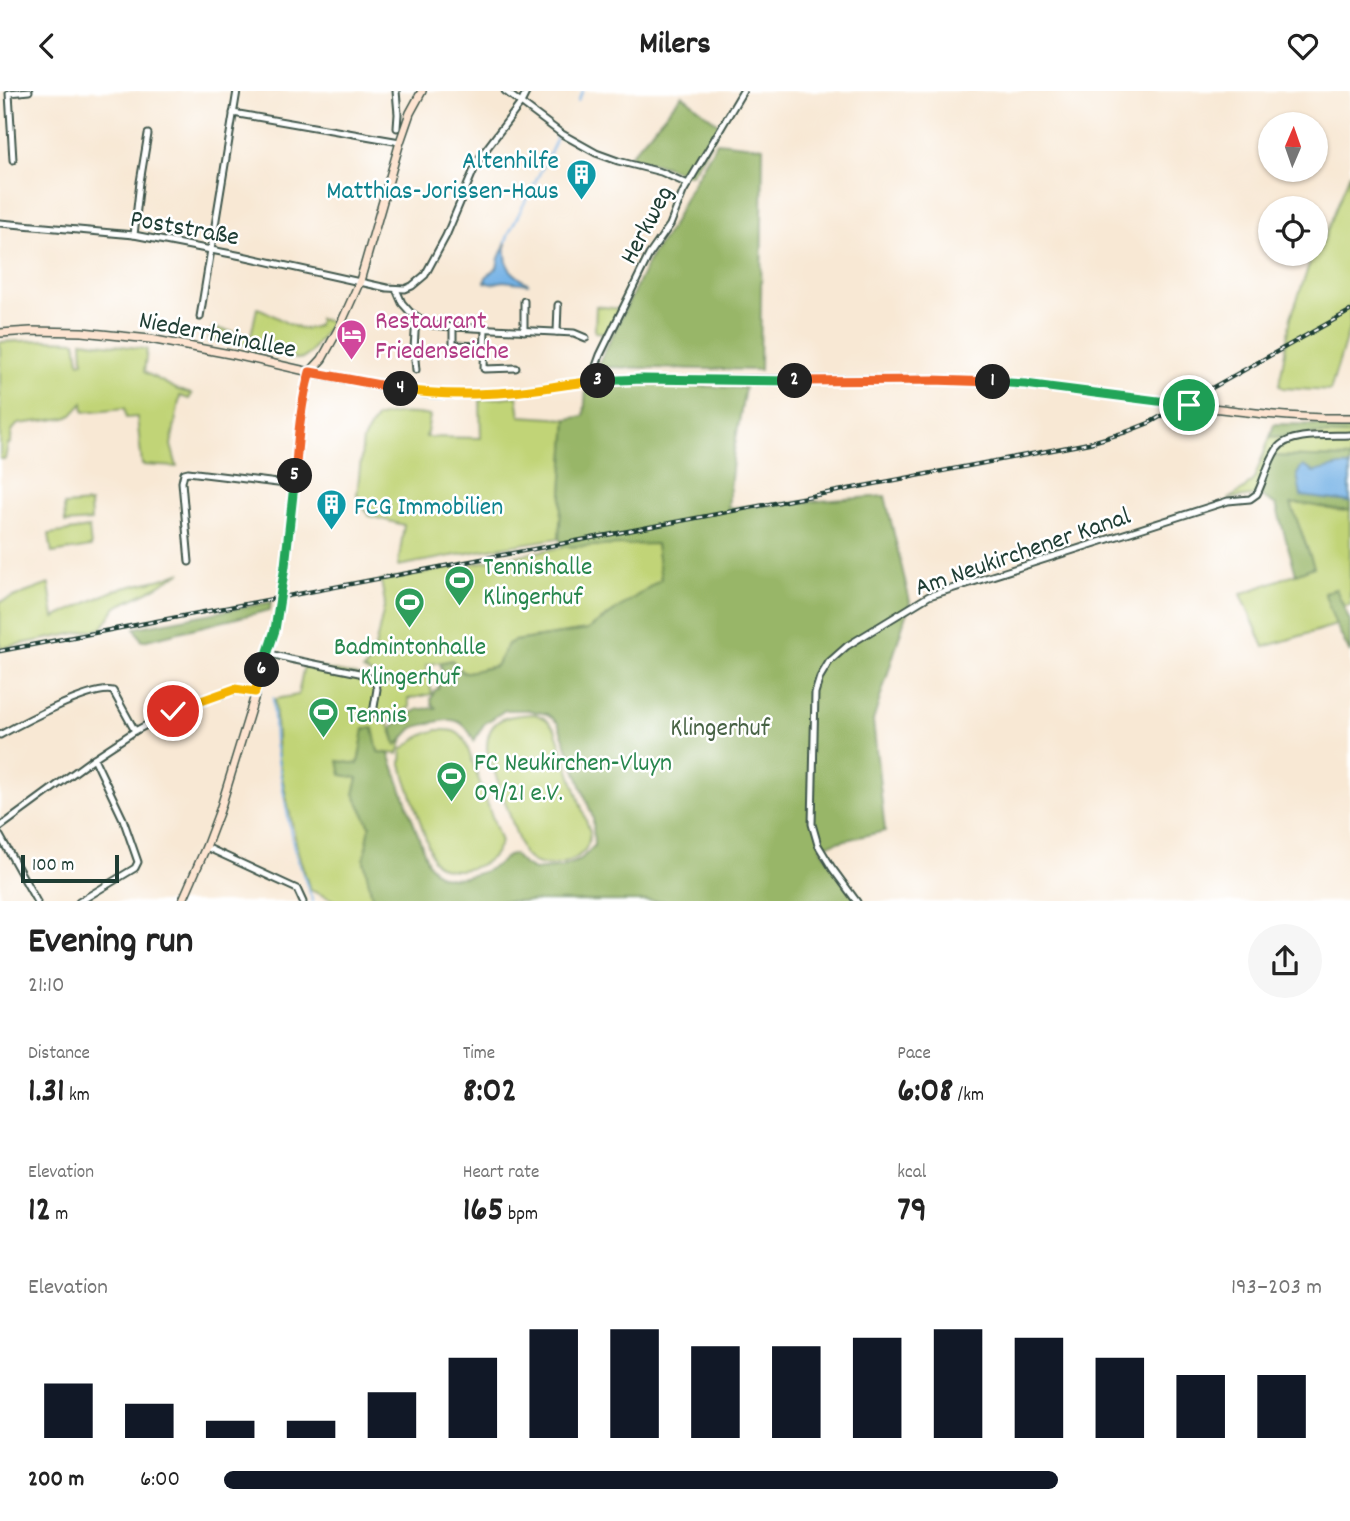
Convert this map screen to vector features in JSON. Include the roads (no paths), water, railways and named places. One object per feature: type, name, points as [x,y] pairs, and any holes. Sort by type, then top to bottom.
[{"type":"main road","points":[[182,901],[220,810],[275,630],[285,566],[299,431],[310,372],[322,359],[360,281],[400,142],[410,113],[422,91]]},
{"type":"main road","name":"Niederrheinallee","points":[[0,333],[31,331],[116,335],[193,347],[427,394],[512,392],[596,381],[642,379],[970,381],[1025,384],[1261,414],[1350,418]]},
{"type":"street","points":[[13,160],[9,93],[29,91]]},
{"type":"street","points":[[200,317],[237,91]]},
{"type":"street","points":[[396,91],[397,128]]},
{"type":"street","points":[[505,91],[555,130],[596,153],[660,172],[688,184]]},
{"type":"street","points":[[527,91],[478,160],[446,236],[425,275],[412,286],[396,289],[402,303],[416,317],[430,324],[573,333],[586,338]]},
{"type":"street","name":"Herkweg","points":[[596,381],[596,366],[600,355],[649,255],[670,225],[688,184],[743,91]]},
{"type":"street","points":[[233,113],[400,142]]},
{"type":"street","points":[[134,235],[148,134]]},
{"type":"street","name":"Poststraße","points":[[0,223],[134,235],[396,289]]},
{"type":"street","points":[[524,301],[524,331]]},
{"type":"street","points":[[557,332],[558,305]]},
{"type":"street","points":[[416,317],[416,370]]},
{"type":"street","points":[[453,327],[453,345],[485,346]]},
{"type":"street","points":[[485,329],[484,369],[516,368]]},
{"type":"street","name":"Am Neukirchener Kanal","points":[[857,901],[818,845],[812,824],[815,693],[829,662],[847,646],[929,596],[1228,501],[1254,497],[1278,447],[1293,437],[1350,435]]},
{"type":"street","points":[[189,562],[182,482],[184,473],[294,485]]},
{"type":"street","points":[[267,653],[359,673],[375,681],[377,688],[373,713]]},
{"type":"street","points":[[0,735],[35,716],[108,689],[113,691],[135,731]]},
{"type":"street","points":[[0,827],[93,758],[135,731],[173,711],[235,689],[255,692]]},
{"type":"street","points":[[79,901],[135,868],[138,862],[123,819],[93,758]]},
{"type":"street","points":[[0,836],[37,901]]},
{"type":"street","points":[[206,847],[297,889],[303,901]]},
{"type":"water","points":[[506,242],[509,267],[529,284],[485,282],[486,277],[497,268]]},
{"type":"water","points":[[1303,466],[1314,472],[1350,466],[1350,502],[1301,496],[1297,474]]},
{"type":"waterway","points":[[578,101],[583,91]]},
{"type":"waterway","points":[[506,242],[550,153],[556,135]]},
{"type":"waterway","points":[[273,698],[275,743],[290,829],[295,852],[313,901]]},
{"type":"railway","points":[[0,651],[1089,443],[1149,423],[1350,311]]},
{"type":"place","name":"Altenhilfe Matthias-Jorissen-Haus","points":[[582,201]]},
{"type":"place","name":"Restaurant Friedenseiche","points":[[352,361]]},
{"type":"place","name":"FCG Immobilien","points":[[331,532]]},
{"type":"place","name":"Tennishalle Klingerhuf","points":[[460,607]]},
{"type":"place","name":"Badmintonhalle Klingerhuf","points":[[410,629]]},
{"type":"place","name":"Tennis","points":[[323,740]]},
{"type":"place","name":"FC Neukirchen-Vluyn 09/21 e.V.","points":[[451,803]]},
{"type":"park label","name":"Klingerhuf","points":[[720,726]]}]
